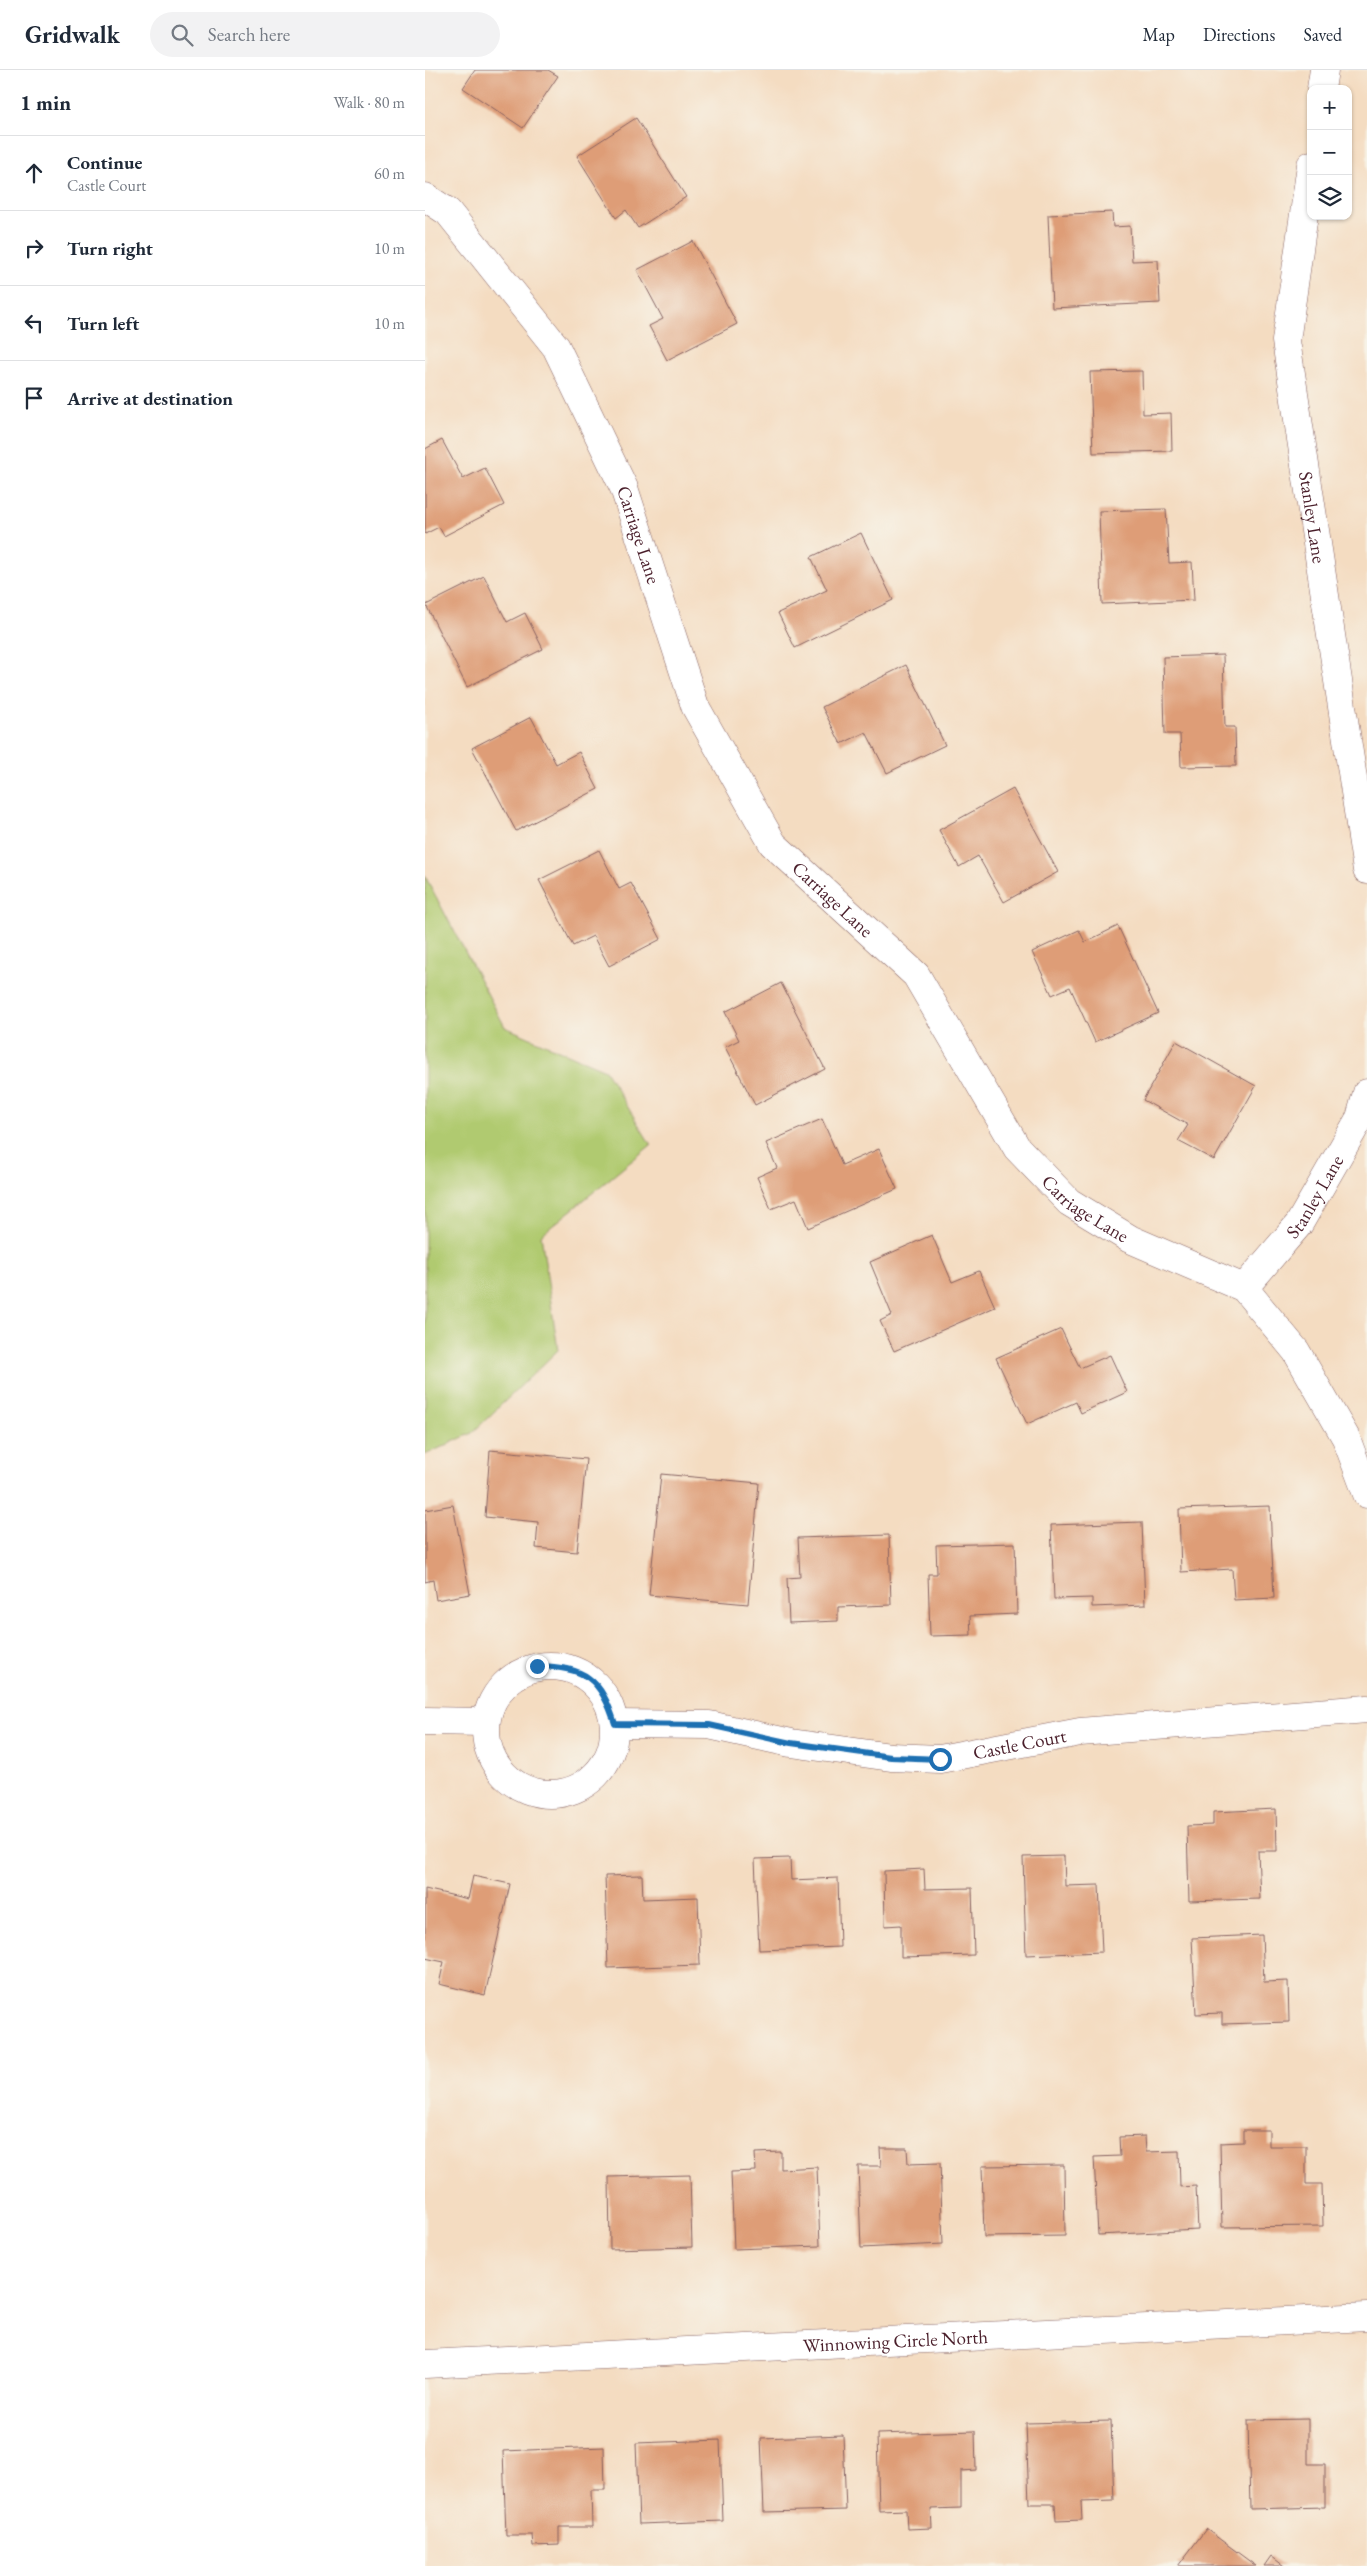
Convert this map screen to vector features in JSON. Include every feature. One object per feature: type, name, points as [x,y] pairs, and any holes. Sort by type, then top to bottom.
[{"type":"street","points":[[1322,85],[1324,70]]},
{"type":"street","name":"Stanley Lane","points":[[1310,175],[1286,341],[1367,870]]},
{"type":"street","name":"Carriage Lane","points":[[425,197],[448,212],[556,347],[624,488],[695,706],[773,844],[916,975],[1017,1148],[1069,1202],[1130,1239],[1244,1288],[1296,1351],[1346,1438],[1367,1494]]},
{"type":"street","name":"Stanley Lane","points":[[1244,1288],[1299,1224],[1360,1118],[1367,1093]]},
{"type":"street","points":[[537,1666],[564,1666],[589,1678],[607,1698],[615,1724],[612,1751],[598,1774],[575,1790],[549,1795],[522,1788],[501,1772],[487,1748],[485,1722],[493,1696],[512,1676],[537,1666]]},
{"type":"street","name":"Castle Court","points":[[615,1724],[709,1725],[800,1744],[891,1757],[940,1759],[1080,1732],[1367,1709]]},
{"type":"street","points":[[425,1721],[485,1722]]},
{"type":"street","name":"Winnowing Circle North","points":[[425,2364],[1367,2317]]},
{"type":"green space","points":[[425,876],[505,1027],[605,1070],[651,1145],[541,1235],[558,1350],[472,1433],[425,1455]]},
{"type":"building","points":[[475,70],[548,70],[558,76],[523,128],[463,88]]},
{"type":"building","points":[[636,118],[686,197],[638,228],[626,210],[616,218],[577,156]]},
{"type":"building","points":[[1112,212],[1113,227],[1130,226],[1132,261],[1158,260],[1160,303],[1052,308],[1048,215]]},
{"type":"building","points":[[693,241],[737,324],[667,360],[649,326],[663,319],[637,270]]},
{"type":"building","points":[[1142,371],[1143,414],[1171,413],[1172,451],[1093,453],[1090,372]]},
{"type":"building","points":[[442,440],[463,479],[485,468],[504,505],[444,536],[439,527],[425,534],[425,449]]},
{"type":"building","points":[[1166,509],[1169,563],[1192,562],[1194,600],[1102,604],[1099,511]]},
{"type":"building","points":[[861,533],[893,600],[795,648],[778,613],[827,590],[811,557]]},
{"type":"building","points":[[484,576],[507,622],[525,613],[543,649],[467,687],[426,605]]},
{"type":"building","points":[[1223,655],[1225,727],[1235,727],[1236,766],[1181,767],[1180,734],[1165,734],[1163,657]]},
{"type":"building","points":[[906,665],[945,745],[887,773],[866,732],[841,744],[822,707]]},
{"type":"building","points":[[531,717],[556,764],[579,752],[598,789],[516,831],[472,748]]},
{"type":"building","points":[[1013,789],[1058,872],[1004,902],[978,856],[959,867],[939,830]]},
{"type":"building","points":[[599,850],[619,889],[631,883],[661,939],[609,966],[593,936],[573,946],[539,880]]},
{"type":"building","points":[[1118,926],[1158,1013],[1095,1042],[1070,987],[1052,995],[1032,952],[1079,930],[1085,942]]},
{"type":"building","points":[[781,983],[825,1069],[755,1105],[725,1047],[739,1040],[725,1012]]},
{"type":"building","points":[[1176,1041],[1256,1086],[1214,1160],[1178,1141],[1188,1125],[1143,1100]]},
{"type":"building","points":[[822,1119],[842,1165],[879,1149],[897,1189],[808,1228],[796,1199],[771,1209],[757,1177],[777,1168],[766,1143]]},
{"type":"building","points":[[932,1235],[952,1282],[979,1271],[995,1307],[894,1351],[880,1321],[892,1315],[870,1262]]},
{"type":"building","points":[[1061,1329],[1080,1368],[1110,1355],[1127,1392],[1081,1413],[1076,1402],[1027,1424],[996,1358]]},
{"type":"building","points":[[490,1450],[586,1459],[577,1552],[536,1548],[538,1522],[485,1517]]},
{"type":"building","points":[[661,1474],[759,1483],[748,1604],[649,1595]]},
{"type":"building","points":[[453,1505],[470,1594],[436,1600],[433,1580],[425,1582],[425,1510]]},
{"type":"building","points":[[1270,1506],[1274,1598],[1234,1600],[1232,1569],[1181,1572],[1179,1509]]},
{"type":"building","points":[[1142,1522],[1145,1605],[1092,1607],[1092,1598],[1054,1599],[1051,1525]]},
{"type":"building","points":[[889,1535],[891,1605],[838,1607],[838,1621],[789,1623],[787,1578],[800,1577],[798,1538]]},
{"type":"building","points":[[1015,1543],[1017,1614],[970,1616],[971,1635],[930,1636],[928,1574],[937,1574],[936,1545]]},
{"type":"building","points":[[1276,1809],[1277,1851],[1258,1851],[1260,1899],[1189,1901],[1187,1826],[1213,1825],[1213,1812]]},
{"type":"building","points":[[1064,1856],[1065,1886],[1099,1885],[1102,1952],[1026,1955],[1023,1857]]},
{"type":"building","points":[[790,1858],[791,1880],[838,1878],[840,1947],[759,1950],[755,1859]]},
{"type":"building","points":[[924,1869],[925,1889],[972,1888],[974,1955],[901,1957],[901,1925],[885,1926],[884,1871]]},
{"type":"building","points":[[642,1875],[643,1899],[698,1897],[700,1965],[608,1968],[605,1876]]},
{"type":"building","points":[[473,1876],[510,1884],[485,1995],[439,1984],[444,1962],[425,1958],[425,1889],[468,1899]]},
{"type":"building","points":[[1262,1935],[1264,1982],[1288,1981],[1289,2022],[1222,2024],[1222,2013],[1196,2014],[1192,1938]]},
{"type":"building","points":[[1243,2130],[1269,2130],[1269,2146],[1306,2146],[1306,2184],[1322,2184],[1323,2226],[1222,2227],[1220,2143],[1243,2142]]},
{"type":"building","points":[[1145,2136],[1146,2152],[1179,2151],[1180,2187],[1196,2186],[1198,2230],[1098,2235],[1094,2157],[1120,2156],[1119,2137]]},
{"type":"building","points":[[880,2148],[907,2148],[908,2164],[940,2163],[943,2244],[861,2248],[858,2166],[881,2166]]},
{"type":"building","points":[[781,2152],[781,2169],[817,2167],[820,2246],[734,2249],[731,2172],[756,2171],[755,2153]]},
{"type":"building","points":[[1064,2165],[1065,2236],[984,2237],[982,2166]]},
{"type":"building","points":[[690,2175],[692,2247],[610,2249],[609,2177]]},
{"type":"building","points":[[1308,2419],[1308,2464],[1325,2464],[1325,2507],[1250,2509],[1248,2420]]},
{"type":"building","points":[[1111,2421],[1114,2501],[1081,2502],[1082,2520],[1056,2521],[1055,2504],[1029,2504],[1026,2423]]},
{"type":"building","points":[[975,2431],[976,2470],[961,2471],[961,2508],[931,2509],[932,2528],[907,2529],[906,2510],[879,2511],[877,2434]]},
{"type":"building","points":[[843,2435],[846,2510],[764,2512],[761,2438]]},
{"type":"building","points":[[720,2440],[723,2521],[639,2524],[636,2443]]},
{"type":"building","points":[[604,2447],[605,2490],[591,2490],[592,2527],[559,2527],[559,2545],[533,2546],[532,2535],[506,2535],[503,2451]]},
{"type":"building","points":[[1206,2529],[1256,2566],[1178,2566]]},
{"type":"building","points":[[1271,2556],[1284,2566],[1264,2566]]},
{"type":"route","points":[[537,1666],[564,1666],[589,1678],[607,1698],[615,1724],[709,1725],[791,1743],[891,1757],[940,1759]]}]
